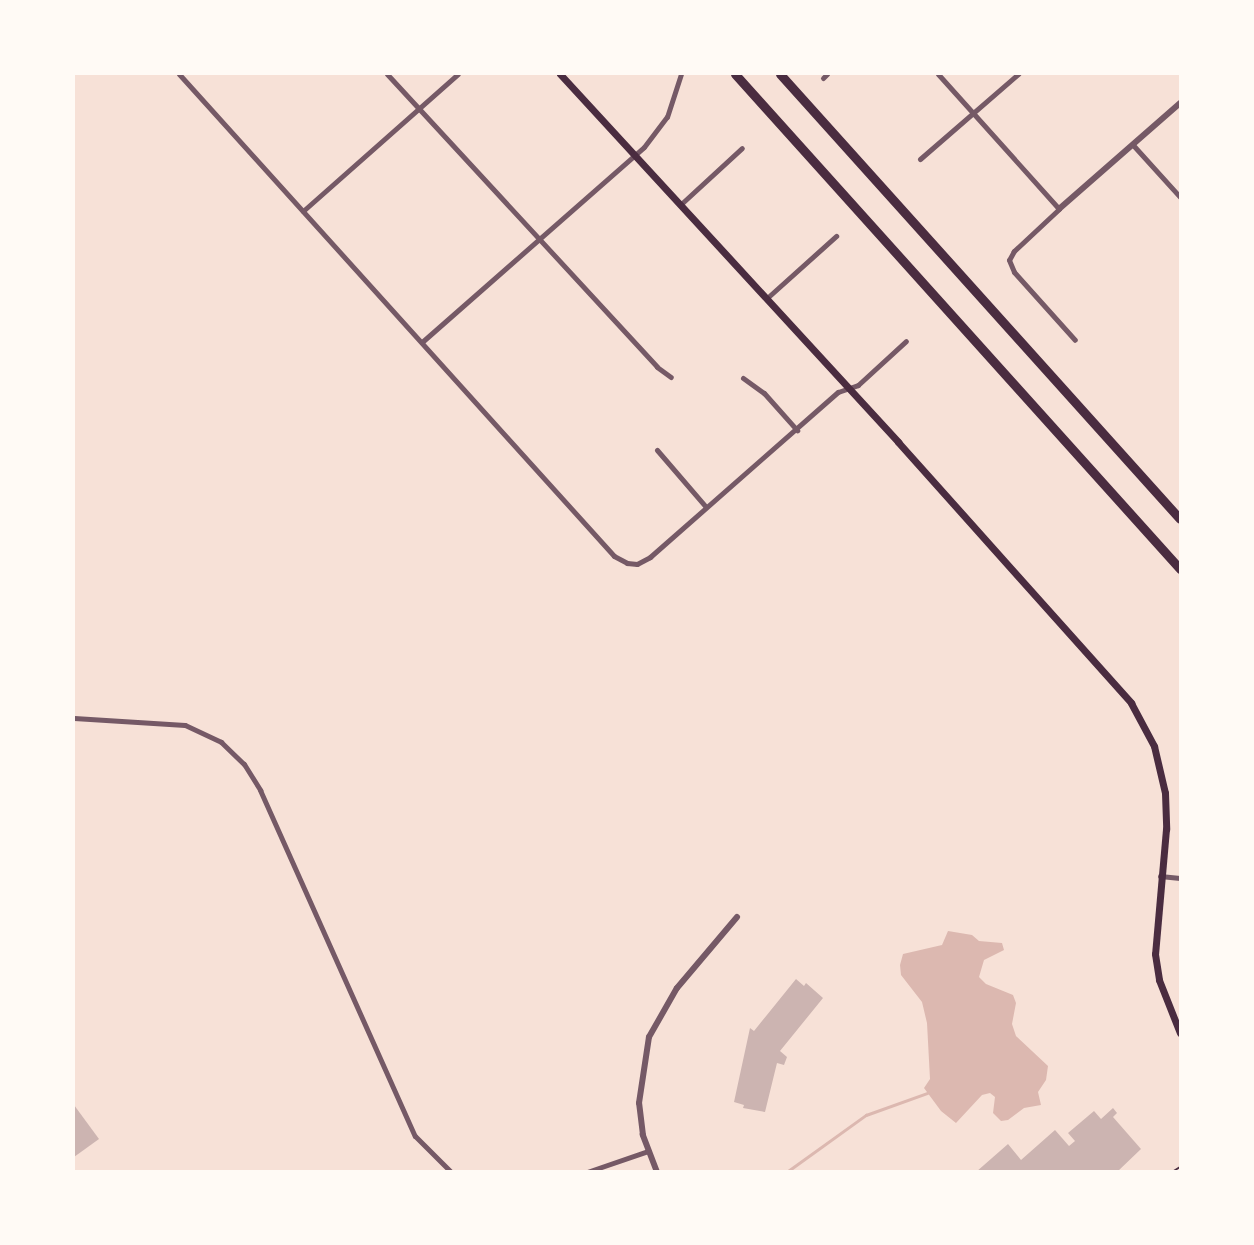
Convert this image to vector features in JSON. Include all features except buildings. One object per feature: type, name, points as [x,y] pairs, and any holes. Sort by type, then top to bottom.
[{"type":"highway","points":[[736,74],[1181,569]]},
{"type":"highway","points":[[780,74],[1181,519]]},
{"type":"main road","points":[[560,74],[767,298],[1131,703],[1154,746],[1165,793],[1166,829],[1160,876],[1156,954],[1159,980],[1181,1033]]},
{"type":"street","points":[[179,74],[614,556],[627,563],[637,564],[650,557],[838,392],[858,385],[906,341]]},
{"type":"street","points":[[387,74],[657,367],[671,377]]},
{"type":"street","points":[[303,211],[458,74]]},
{"type":"street","points":[[422,342],[538,237],[635,156],[663,124],[675,98],[681,74]]},
{"type":"street","points":[[938,74],[1059,209]]},
{"type":"street","points":[[920,159],[1018,74]]},
{"type":"street","points":[[1075,340],[1014,272],[1009,260],[1014,251],[1059,209],[1181,103]]},
{"type":"street","points":[[1133,145],[1181,197]]},
{"type":"street","points":[[680,205],[742,148]]},
{"type":"street","points":[[767,298],[835,236]]},
{"type":"street","points":[[743,378],[763,392],[797,430]]},
{"type":"street","points":[[657,450],[706,507]]},
{"type":"street","points":[[74,718],[185,725],[221,741],[244,764],[260,790],[412,1129],[421,1144],[451,1171]]},
{"type":"street","points":[[1160,876],[1181,878]]},
{"type":"street","points":[[657,1171],[648,1151],[639,1103],[644,1055],[654,1025],[677,988],[737,917]]},
{"type":"street","points":[[587,1171],[648,1151]]},
{"type":"path","points":[[1172,1171],[1181,1167]]},
{"type":"shaded area","points":[[948,931],[972,935],[979,941],[1002,943],[1004,950],[984,960],[979,977],[986,984],[1013,995],[1016,1003],[1012,1024],[1016,1036],[1048,1066],[1046,1080],[1038,1092],[1041,1105],[1024,1108],[1008,1120],[1001,1121],[993,1113],[995,1097],[990,1093],[982,1095],[956,1123],[941,1111],[924,1088],[930,1079],[927,1023],[922,1002],[901,975],[900,965],[903,954],[942,945]]},
{"type":"waterway","points":[[788,1171],[866,1115],[927,1093]]}]
